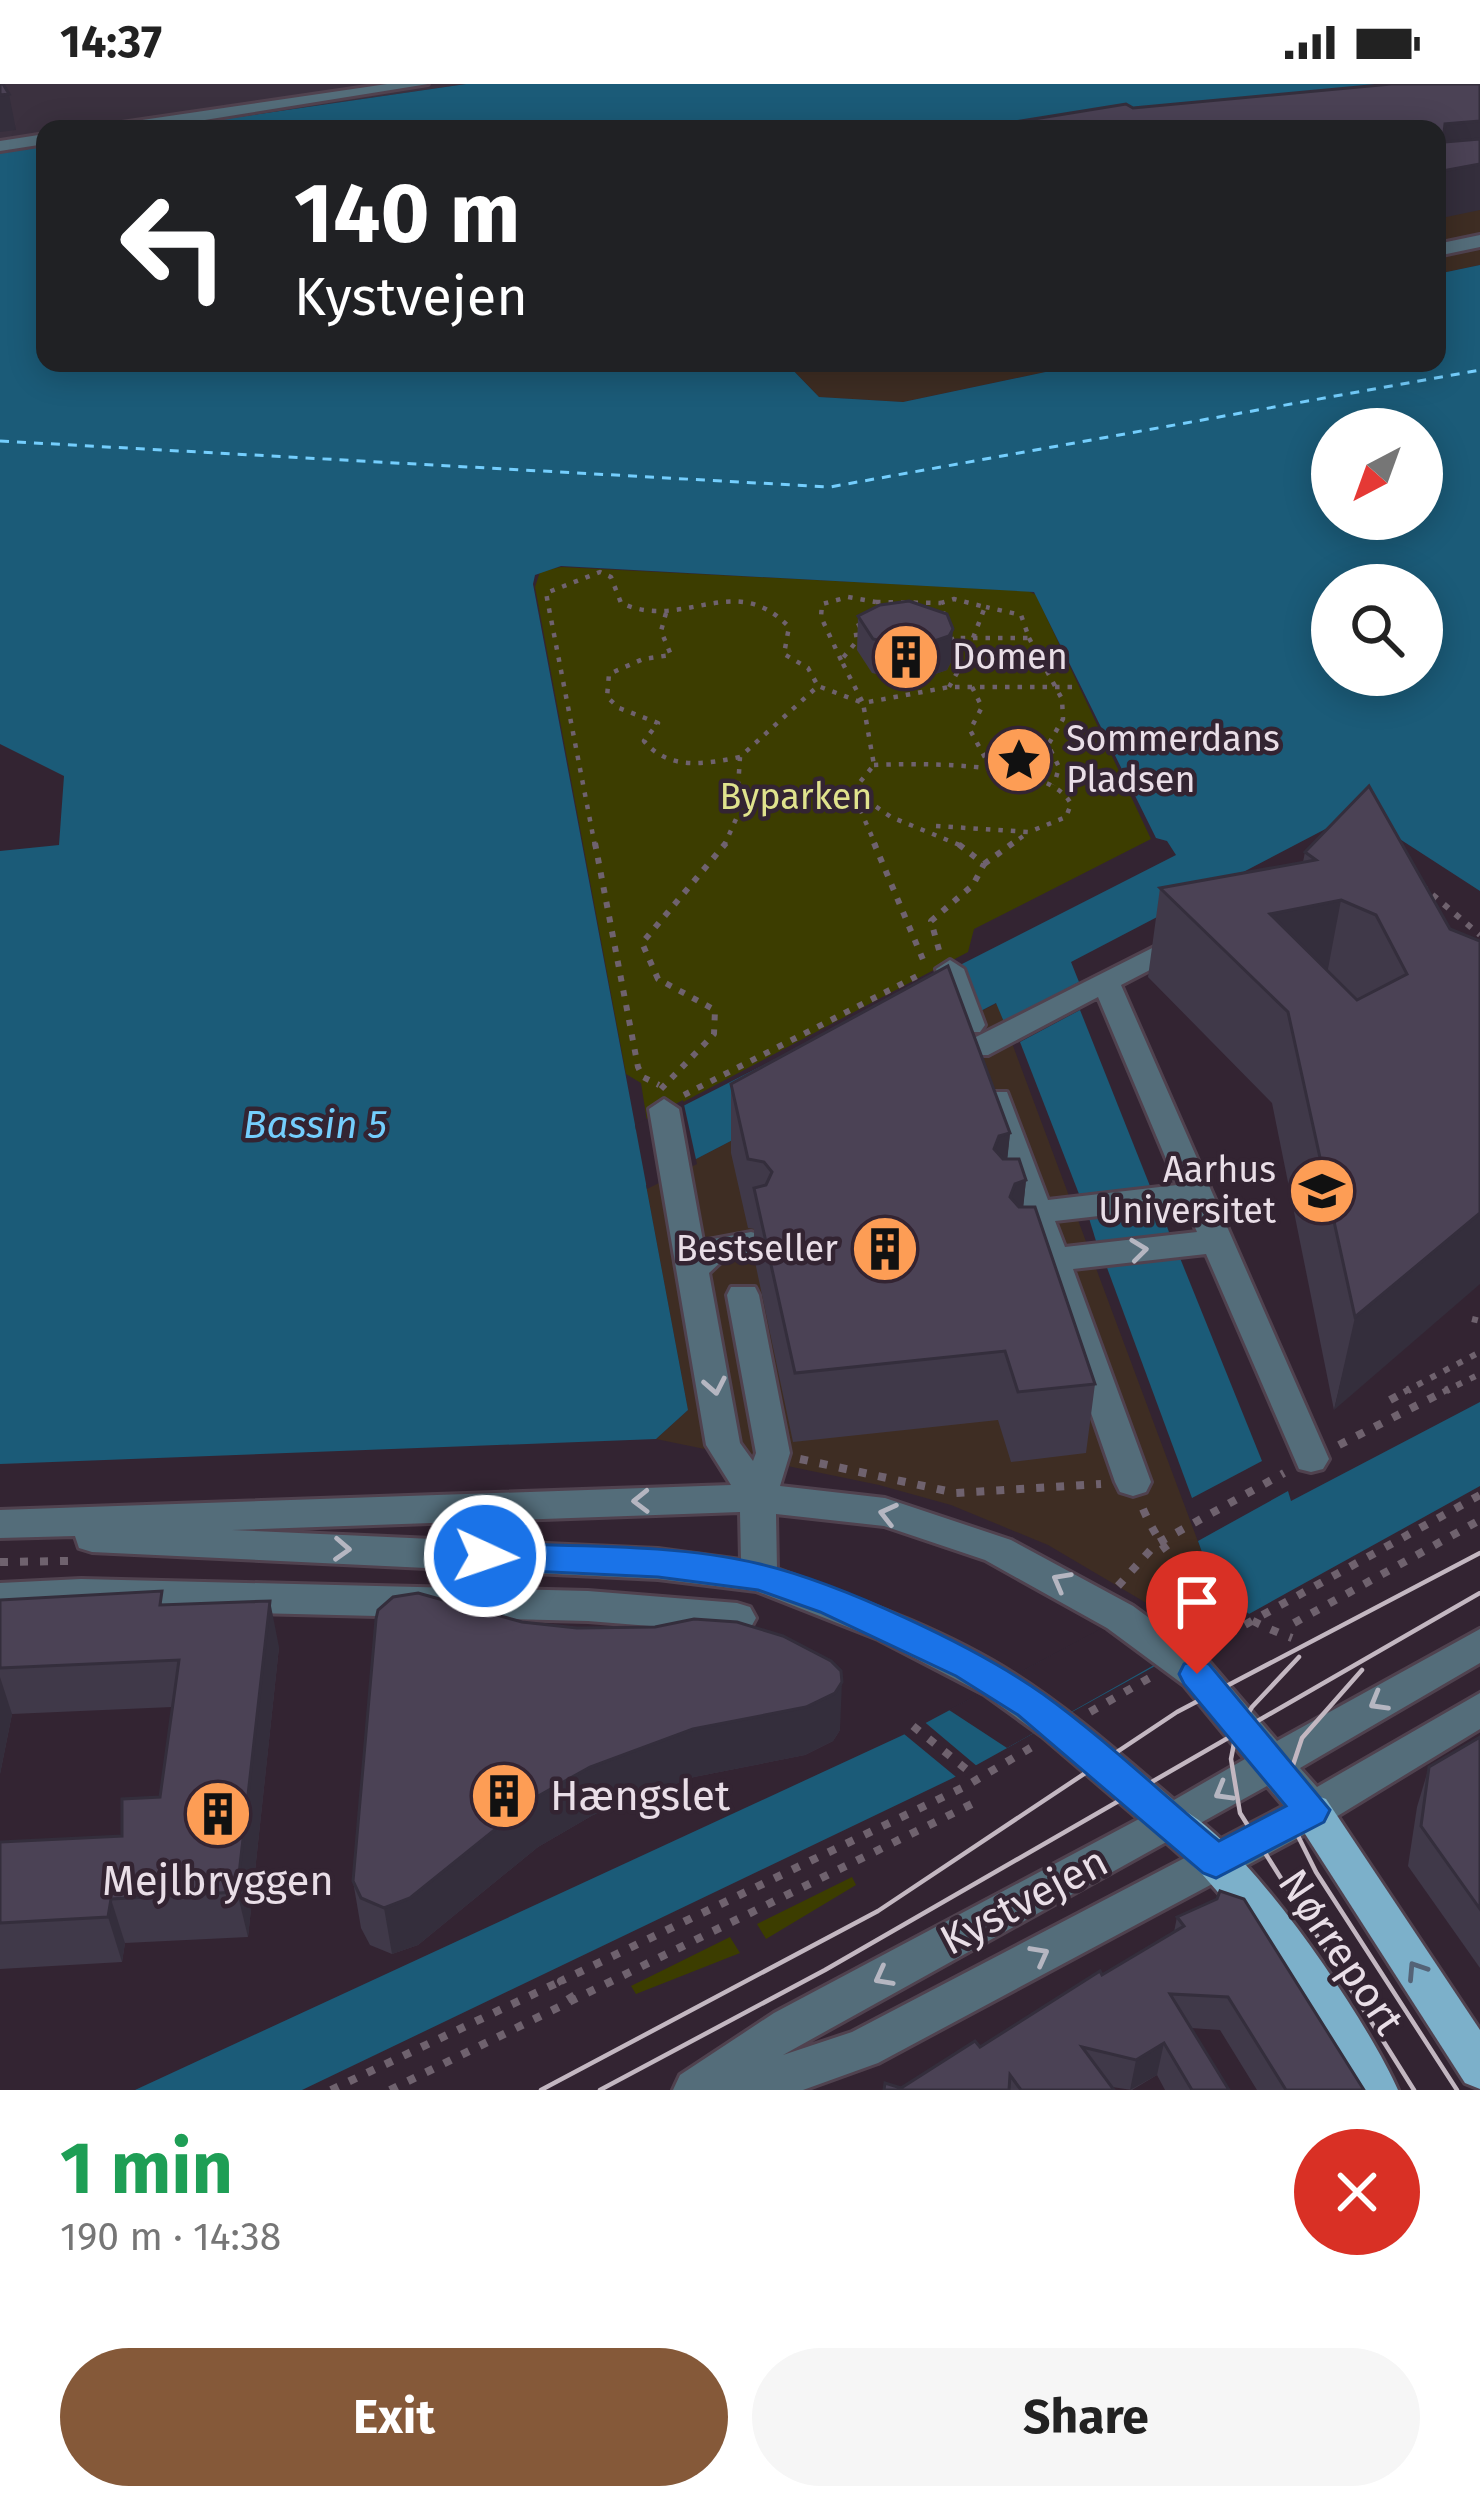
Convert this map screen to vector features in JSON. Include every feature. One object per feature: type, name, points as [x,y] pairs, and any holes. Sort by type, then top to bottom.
[{"type":"main road","name":"Nørreport","points":[[1312,1810],[1480,2068]]},
{"type":"main road","name":"Nørreport","points":[[1171,1822],[1268,1919],[1376,2090]]},
{"type":"street","points":[[173,120],[420,84]]},
{"type":"street","points":[[0,146],[36,141]]},
{"type":"street","points":[[1446,245],[1480,241]]},
{"type":"street","points":[[973,1034],[1106,981],[1220,923]]},
{"type":"street","points":[[950,969],[1039,1262],[1133,1482]]},
{"type":"street","points":[[1106,981],[1311,1459]]},
{"type":"street","points":[[662,1097],[723,1445],[758,1498]]},
{"type":"street","points":[[1022,1213],[1197,1194]]},
{"type":"street","points":[[1039,1262],[1217,1241]]},
{"type":"street","points":[[694,1271],[754,1274],[773,1453],[758,1498],[759,1577]]},
{"type":"street","points":[[0,1524],[758,1498],[842,1504],[942,1529],[1043,1571],[1111,1611],[1178,1659],[1312,1810]]},
{"type":"street","points":[[0,1539],[63,1537],[658,1564],[759,1577],[891,1628],[997,1683],[1058,1726],[1171,1822]]},
{"type":"street","points":[[0,1598],[105,1595],[568,1606],[737,1618]]},
{"type":"street","name":"Kystvejen","points":[[695,2090],[789,2027],[1171,1822],[1480,1644]]},
{"type":"street","name":"Kystvejen","points":[[742,2090],[863,2049],[1312,1810],[1480,1709]]},
{"type":"path","points":[[1054,785],[1059,766],[1048,745],[1063,719],[1058,688],[1021,615],[954,599],[922,607],[898,596],[876,602],[848,597],[822,604],[821,617],[863,703],[874,764],[860,782],[860,809],[928,971],[664,1105],[638,1067],[546,593],[600,572],[611,577],[621,603],[639,611],[666,614],[710,600],[738,599],[767,606],[789,627],[784,654],[808,668],[818,686],[863,703],[949,687],[1058,688],[1076,687]]},
{"type":"path","points":[[876,602],[881,613]]},
{"type":"path","points":[[941,603],[962,666],[949,687]]},
{"type":"path","points":[[973,638],[985,607]]},
{"type":"path","points":[[666,614],[661,632],[670,655],[643,659],[609,674],[607,697],[619,708],[658,723],[644,741],[652,753],[676,763],[705,764],[740,757],[818,686]]},
{"type":"path","points":[[841,660],[856,641],[855,627],[868,620]]},
{"type":"path","points":[[932,623],[947,627]]},
{"type":"path","points":[[938,642],[1029,638]]},
{"type":"path","points":[[972,687],[982,707],[970,730],[994,774]]},
{"type":"path","points":[[662,1097],[714,1034],[715,1010],[667,988],[645,965],[642,943],[712,866],[736,830],[740,757]]},
{"type":"path","points":[[874,764],[928,762],[1054,785],[1071,805],[1066,818],[1029,832],[984,864],[980,880],[962,897],[937,908],[931,920],[935,945],[950,969]]},
{"type":"path","points":[[862,797],[878,812],[952,837],[984,864]]},
{"type":"path","points":[[926,826],[1029,832]]},
{"type":"path","points":[[1405,881],[1424,885],[1480,935]]},
{"type":"path","points":[[1390,1400],[1480,1352]]},
{"type":"path","points":[[1111,1611],[1156,1544],[1480,1374]]},
{"type":"path","points":[[773,1453],[956,1493],[1133,1482],[1156,1544],[1186,1578],[1247,1622],[1292,1638]]},
{"type":"path","points":[[331,2090],[1020,1755],[1058,1726],[1480,1495]]},
{"type":"path","points":[[1294,1623],[1480,1520]]},
{"type":"path","points":[[913,1726],[970,1773]]},
{"type":"path","points":[[390,2090],[980,1801]]},
{"type":"path","points":[[561,1981],[573,2001]]},
{"type":"shaded area","points":[[0,84],[466,84],[217,120],[36,120],[36,146],[0,151]]},
{"type":"shaded area","points":[[1480,101],[1480,265],[1446,272],[1446,120],[1291,120]]},
{"type":"shaded area","points":[[795,372],[1045,372],[903,402],[819,397]]},
{"type":"shaded area","points":[[997,1003],[1209,1571],[1148,1604],[1048,1545],[951,1505],[879,1485],[656,1439],[688,1410],[646,1185]]},
{"type":"green space","name":"Byparken","points":[[561,567],[1028,591],[1036,595],[1151,839],[974,929],[968,952],[647,1121],[641,1083],[626,1074],[535,587],[540,572]]},
{"type":"green space","points":[[852,1877],[856,1885],[766,1939],[757,1924]]},
{"type":"green space","points":[[730,1937],[740,1953],[636,1994],[631,1986]]},
{"type":"water","points":[[466,84],[1480,84],[1260,120],[217,120]]},
{"type":"water","name":"Bassin 5","points":[[36,146],[36,372],[795,372],[819,397],[903,402],[1045,372],[1446,372],[1446,272],[1480,265],[1480,891],[1358,812],[1071,962],[1079,982],[1004,1022],[996,1003],[646,1185],[688,1410],[656,1439],[0,1464],[0,851],[59,845],[64,776],[0,744],[0,151]],"holes":[[[561,566],[1034,592],[1156,838],[1167,841],[1176,855],[636,1130],[535,575]]]},
{"type":"water","points":[[1080,1010],[1150,1186],[1079,1194],[1020,1042]]},
{"type":"water","points":[[1161,1210],[1170,1235],[1096,1241],[1088,1215]]},
{"type":"water","points":[[1180,1258],[1262,1461],[1192,1498],[1106,1265]]},
{"type":"water","points":[[1480,1402],[1480,1486],[953,1778],[302,2090],[135,2090],[903,1735],[1209,1572],[1198,1541],[1288,1491],[1291,1501]]},
{"type":"pier","points":[[683,1100],[697,1164],[647,1189],[635,1125]]},
{"type":"pier","points":[[1193,1573],[1252,1616],[1236,1626],[1179,1584]]},
{"type":"pier","points":[[1153,1601],[1202,1638],[1007,1748],[949,1710]]},
{"type":"pier","points":[[921,1719],[978,1767],[961,1781],[904,1734]]},
{"type":"building","points":[[1391,84],[1480,84],[1480,121],[1446,124],[1446,120],[1028,120],[1126,104],[1133,108]]},
{"type":"building","points":[[1480,139],[1480,164],[1446,170],[1446,142]]},
{"type":"building","points":[[909,601],[947,614],[953,629],[949,636],[914,648],[873,639],[858,616],[880,605]]},
{"type":"building","points":[[1369,786],[1450,929],[1480,941],[1480,1213],[1355,1317],[1288,1012],[1160,888],[1316,860],[1305,852]],"holes":[[[1341,900],[1376,915],[1407,974],[1357,1000],[1270,914]]]},
{"type":"building","name":"Bestseller","points":[[948,966],[1010,1133],[999,1136],[994,1149],[1003,1159],[1019,1159],[1026,1180],[1015,1184],[1010,1197],[1019,1207],[1035,1207],[1095,1384],[1018,1392],[1005,1351],[795,1373],[754,1188],[766,1185],[772,1172],[764,1162],[748,1159],[731,1084]]},
{"type":"building","points":[[162,1591],[160,1605],[270,1601],[237,1892],[111,1899],[108,1917],[0,1923],[0,1842],[122,1836],[122,1799],[160,1797],[179,1660],[0,1668],[0,1600]]},
{"type":"building","name":"Hængslet","points":[[418,1593],[522,1622],[577,1628],[655,1627],[694,1619],[737,1622],[783,1636],[831,1661],[841,1671],[842,1682],[835,1693],[806,1707],[693,1729],[590,1767],[533,1799],[410,1898],[384,1908],[361,1898],[353,1881],[376,1619],[378,1610],[393,1597]]},
{"type":"building","points":[[1480,1737],[1480,1909],[1421,1826],[1429,1767]]},
{"type":"building","points":[[1220,1891],[1244,1899],[1364,2090],[1286,2090],[1228,1997],[1170,1994],[1229,2090],[1192,2090],[1164,2043],[1136,2060],[1082,2047],[1114,2090],[1021,2090],[1010,2075],[1009,2090],[884,2090],[885,2083],[901,2088],[975,2041],[980,2047],[1100,1971],[1102,1975],[1184,1926],[1177,1917],[1217,1899]]},
{"type":"ferry route","points":[[0,441],[830,487],[1480,370]]},
{"type":"tram line","points":[[541,2090],[878,1911],[1177,1712],[1480,1553]]},
{"type":"tram line","points":[[1236,1733],[1480,1593]]},
{"type":"tram line","points":[[1236,1733],[1252,1707],[1299,1657]]},
{"type":"tram line","points":[[1362,1670],[1302,1738],[1290,1774],[1293,1826],[1316,1872],[1457,2090]]},
{"type":"tram line","points":[[600,2090],[825,1970],[1236,1733]]},
{"type":"tram line","points":[[1236,1733],[1231,1759],[1240,1813],[1414,2090]]},
{"type":"place","name":"Domen","points":[[906,657]]},
{"type":"place","name":"Sommerdans Pladsen","points":[[1019,760]]},
{"type":"place","name":"Aarhus Universitet","points":[[1322,1191]]},
{"type":"place","name":"Bestseller","points":[[885,1249]]},
{"type":"place","name":"Hængslet","points":[[504,1796]]},
{"type":"place","name":"Mejlbryggen","points":[[218,1814]]},
{"type":"route","points":[[485,1556],[658,1564],[759,1577],[832,1602],[968,1666],[1031,1704],[1216,1862],[1312,1810],[1197,1674]]}]
